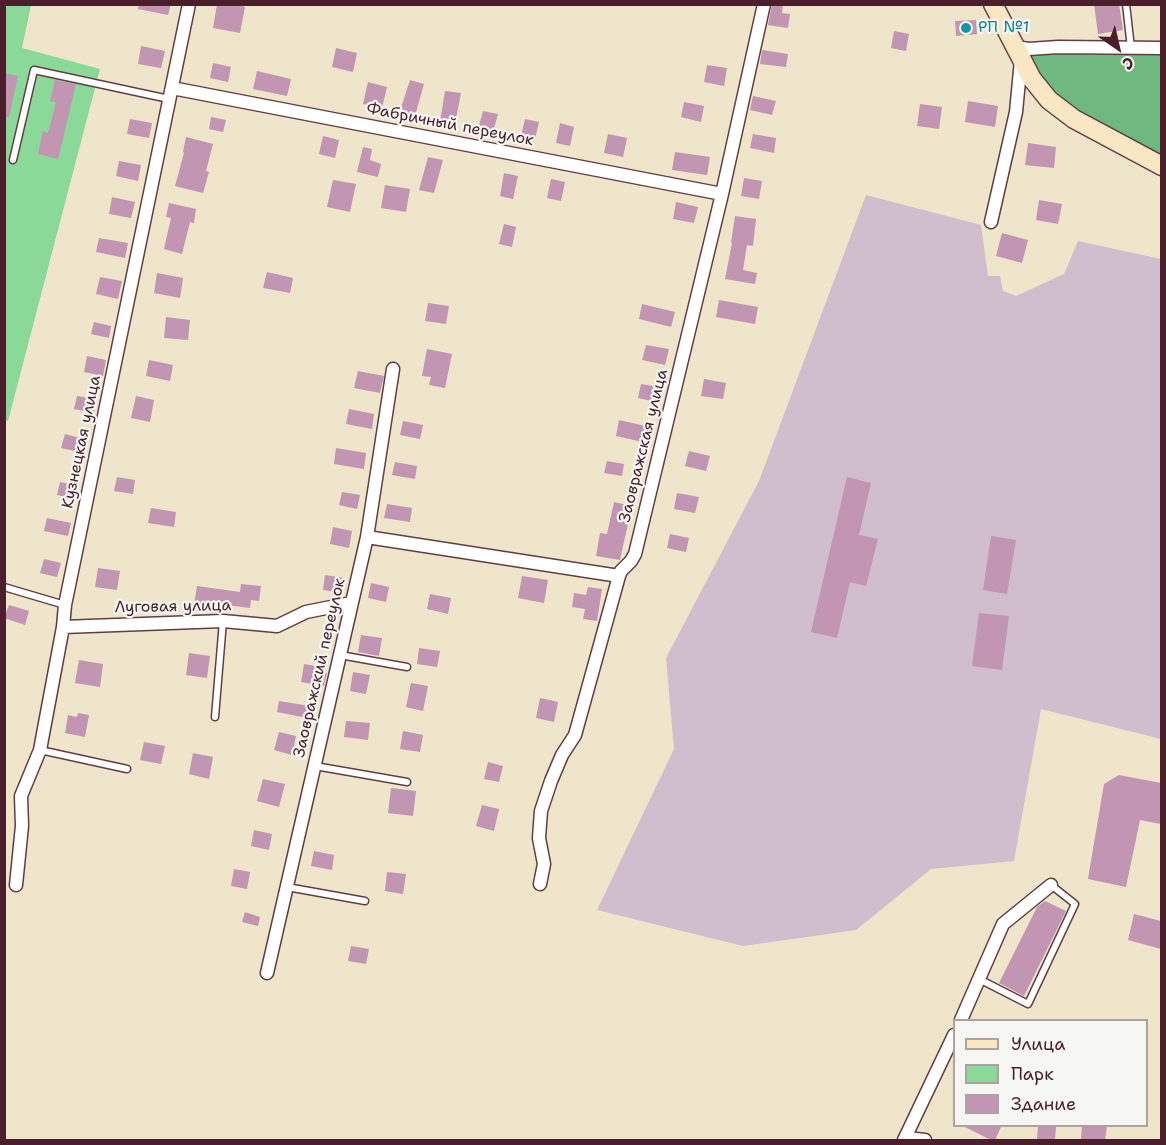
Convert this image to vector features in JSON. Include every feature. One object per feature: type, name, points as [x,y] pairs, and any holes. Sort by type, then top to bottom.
[{"type":"main road","points":[[993,4],[1032,79],[1049,100],[1074,119],[1161,166]]},
{"type":"street","name":"Кузнецкая улица","points":[[16,885],[22,826],[21,796],[40,750],[65,605],[189,4]]},
{"type":"street","name":"Заовражская улица","points":[[540,884],[543,864],[539,838],[541,812],[562,755],[575,735],[619,576],[635,554],[722,194],[764,4]]},
{"type":"street","points":[[991,222],[1016,112],[1018,53],[1029,49],[1058,47],[1161,48]]},
{"type":"street","name":"Фабричный переулок","points":[[171,94],[722,194]]},
{"type":"street","name":"Заовражский переулок","points":[[267,973],[367,537],[393,369]]},
{"type":"street","points":[[367,537],[619,576]]},
{"type":"street","name":"Луговая улица","points":[[63,627],[223,621],[277,626],[306,612],[351,603]]},
{"type":"street","points":[[961,1019],[1003,924],[1051,885]]},
{"type":"street","points":[[925,1140],[905,1139],[953,1037]]},
{"type":"lane","points":[[1125,4],[1131,48]]},
{"type":"lane","points":[[13,160],[34,70],[171,94]]},
{"type":"lane","points":[[4,587],[65,605]]},
{"type":"lane","points":[[215,717],[223,621]]},
{"type":"lane","points":[[340,655],[407,667]]},
{"type":"lane","points":[[40,750],[127,769]]},
{"type":"lane","points":[[314,766],[408,782]]},
{"type":"lane","points":[[979,979],[1028,1004],[1075,904],[1051,885]]},
{"type":"lane","points":[[287,887],[365,901]]},
{"type":"shaded area","points":[[866,195],[981,225],[988,276],[1000,276],[1003,291],[1016,296],[1064,274],[1078,241],[1161,259],[1161,739],[1041,709],[1014,861],[931,869],[856,930],[743,946],[597,910],[674,749],[666,658],[759,481]]},
{"type":"green space","points":[[5,5],[31,5],[22,48],[100,69],[8,421],[5,420]]},
{"type":"green space","points":[[1161,48],[1161,166],[1127,148],[1032,79],[1029,49]]},
{"type":"building","points":[[139,4],[171,4],[168,15],[138,9]]},
{"type":"building","points":[[217,4],[245,7],[240,33],[213,28]]},
{"type":"building","points":[[772,4],[783,4],[782,13],[790,14],[788,28],[768,25]]},
{"type":"building","points":[[1094,4],[1119,4],[1123,30],[1098,34]]},
{"type":"building","name":"РП №1","points":[[976,20],[977,34],[956,36],[955,21]]},
{"type":"building","points":[[894,31],[909,34],[906,51],[891,48]]},
{"type":"building","points":[[141,46],[165,51],[161,68],[138,64]]},
{"type":"building","points":[[336,48],[357,53],[353,72],[332,67]]},
{"type":"building","points":[[762,50],[788,54],[786,67],[760,64]]},
{"type":"building","points":[[213,63],[231,67],[228,82],[210,78]]},
{"type":"building","points":[[707,65],[727,68],[724,86],[704,82]]},
{"type":"building","points":[[257,71],[291,79],[287,96],[253,89]]},
{"type":"building","points":[[4,73],[18,76],[9,117],[4,117]]},
{"type":"building","points":[[55,80],[76,84],[58,159],[38,154],[43,131],[48,133],[56,102],[50,101]]},
{"type":"building","points":[[410,80],[424,84],[415,116],[400,111]]},
{"type":"building","points":[[368,82],[387,87],[382,108],[363,104]]},
{"type":"building","points":[[445,91],[461,93],[455,124],[440,121]]},
{"type":"building","points":[[753,96],[776,101],[772,115],[750,110]]},
{"type":"building","points":[[968,101],[998,106],[995,127],[965,122]]},
{"type":"building","points":[[684,102],[704,106],[701,122],[681,117]]},
{"type":"building","points":[[920,104],[942,107],[939,129],[917,126]]},
{"type":"building","points":[[483,111],[498,114],[493,132],[478,129]]},
{"type":"building","points":[[211,117],[226,120],[223,132],[209,129]]},
{"type":"building","points":[[130,119],[152,123],[149,138],[127,134]]},
{"type":"building","points":[[525,119],[539,122],[535,139],[521,136]]},
{"type":"building","points":[[560,123],[574,127],[570,146],[556,143]]},
{"type":"building","points":[[608,134],[627,138],[623,157],[604,153]]},
{"type":"building","points":[[753,134],[776,138],[774,153],[750,148]]},
{"type":"building","points":[[323,136],[339,140],[335,158],[319,154]]},
{"type":"building","points":[[186,137],[213,144],[203,193],[175,186]]},
{"type":"building","points":[[1028,143],[1056,147],[1054,168],[1025,165]]},
{"type":"building","points":[[363,147],[372,149],[370,160],[381,164],[378,177],[357,172]]},
{"type":"building","points":[[675,152],[710,157],[707,175],[672,170]]},
{"type":"building","points":[[428,157],[443,160],[434,193],[419,190]]},
{"type":"building","points":[[119,161],[141,165],[138,181],[116,176]]},
{"type":"building","points":[[504,173],[518,176],[513,199],[500,196]]},
{"type":"building","points":[[744,178],[762,181],[759,199],[741,196]]},
{"type":"building","points":[[551,179],[565,182],[561,201],[547,198]]},
{"type":"building","points":[[333,180],[356,184],[350,212],[327,207]]},
{"type":"building","points":[[385,185],[410,189],[406,212],[381,208]]},
{"type":"building","points":[[112,197],[135,202],[131,218],[109,214]]},
{"type":"building","points":[[1039,200],[1062,204],[1058,224],[1036,220]]},
{"type":"building","points":[[676,202],[698,207],[694,223],[673,219]]},
{"type":"building","points":[[169,203],[196,209],[194,223],[190,222],[182,254],[164,249],[171,218],[166,217]]},
{"type":"building","points":[[735,216],[756,219],[753,246],[747,245],[743,270],[757,273],[755,284],[725,279]]},
{"type":"building","points":[[504,224],[516,227],[512,247],[499,244]]},
{"type":"building","points":[[1002,233],[1028,240],[1022,263],[996,256]]},
{"type":"building","points":[[99,238],[128,243],[125,258],[96,252]]},
{"type":"building","points":[[267,272],[293,278],[290,293],[263,288]]},
{"type":"building","points":[[157,273],[183,278],[180,298],[154,293]]},
{"type":"building","points":[[100,277],[122,281],[118,299],[96,294]]},
{"type":"building","points":[[719,300],[758,307],[755,324],[716,317]]},
{"type":"building","points":[[428,303],[449,306],[446,324],[425,321]]},
{"type":"building","points":[[642,304],[675,312],[671,327],[639,319]]},
{"type":"building","points":[[166,317],[190,320],[188,340],[164,338]]},
{"type":"building","points":[[94,322],[111,326],[109,338],[91,334]]},
{"type":"building","points":[[646,345],[669,349],[665,365],[642,360]]},
{"type":"building","points":[[427,349],[452,354],[445,388],[429,385],[431,377],[422,376]]},
{"type":"building","points":[[87,356],[106,360],[103,376],[84,372]]},
{"type":"building","points":[[149,360],[173,365],[170,381],[146,376]]},
{"type":"building","points":[[358,371],[384,376],[380,393],[354,388]]},
{"type":"building","points":[[704,379],[726,383],[723,399],[701,396]]},
{"type":"building","points":[[641,384],[659,387],[656,402],[638,398]]},
{"type":"building","points":[[77,396],[96,399],[94,413],[74,409]]},
{"type":"building","points":[[136,396],[154,400],[150,422],[131,418]]},
{"type":"building","points":[[349,409],[374,414],[372,429],[346,424]]},
{"type":"building","points":[[619,420],[650,427],[647,443],[616,436]]},
{"type":"building","points":[[403,421],[423,425],[420,439],[400,435]]},
{"type":"building","points":[[65,434],[87,440],[84,453],[61,448]]},
{"type":"building","points":[[336,448],[366,453],[364,469],[334,464]]},
{"type":"building","points":[[689,451],[710,456],[706,471],[685,466]]},
{"type":"building","points":[[607,461],[624,464],[622,476],[604,473]]},
{"type":"building","points":[[395,462],[417,466],[415,479],[392,475]]},
{"type":"building","points":[[117,477],[135,480],[133,494],[114,491]]},
{"type":"building","points":[[847,477],[871,483],[859,535],[878,539],[866,586],[850,582],[837,638],[811,632]]},
{"type":"building","points":[[60,482],[78,486],[75,499],[57,495]]},
{"type":"building","points":[[342,492],[360,495],[357,509],[339,505]]},
{"type":"building","points":[[677,493],[699,497],[695,513],[674,509]]},
{"type":"building","points":[[614,502],[632,506],[620,560],[596,556],[600,533],[607,534]]},
{"type":"building","points":[[387,504],[412,508],[410,522],[384,518]]},
{"type":"building","points":[[151,508],[176,512],[174,527],[148,523]]},
{"type":"building","points":[[47,518],[71,523],[68,536],[44,531]]},
{"type":"building","points":[[333,527],[352,531],[349,548],[330,544]]},
{"type":"building","points":[[670,534],[689,538],[686,552],[667,548]]},
{"type":"building","points":[[991,536],[1016,540],[1007,594],[983,590]]},
{"type":"building","points":[[44,559],[61,563],[57,577],[40,573]]},
{"type":"building","points":[[98,568],[120,571],[117,590],[95,587]]},
{"type":"building","points":[[325,575],[344,578],[342,593],[323,590]]},
{"type":"building","points":[[522,576],[548,580],[544,603],[518,598]]},
{"type":"building","points":[[371,583],[389,587],[386,602],[368,598]]},
{"type":"building","points":[[241,584],[261,586],[259,601],[251,600],[250,608],[219,604],[218,613],[193,611],[197,586],[240,592]]},
{"type":"building","points":[[588,587],[602,589],[597,621],[583,619],[585,609],[572,607],[574,593],[586,595]]},
{"type":"building","points":[[430,594],[451,598],[448,614],[427,609]]},
{"type":"building","points":[[9,605],[29,611],[25,625],[4,618]]},
{"type":"building","points":[[979,613],[1009,616],[1002,670],[972,666]]},
{"type":"building","points":[[361,635],[382,638],[379,656],[358,652]]},
{"type":"building","points":[[419,648],[440,651],[437,667],[417,664]]},
{"type":"building","points":[[189,653],[210,656],[207,678],[186,675]]},
{"type":"building","points":[[79,660],[103,664],[100,687],[75,683]]},
{"type":"building","points":[[304,664],[322,667],[321,672],[327,673],[324,686],[301,682]]},
{"type":"building","points":[[353,672],[370,675],[366,694],[350,691]]},
{"type":"building","points":[[411,683],[428,686],[423,711],[406,707]]},
{"type":"building","points":[[540,698],[558,702],[554,722],[536,718]]},
{"type":"building","points":[[279,701],[310,706],[307,718],[277,712]]},
{"type":"building","points":[[78,713],[89,715],[85,737],[65,733],[68,715],[77,717]]},
{"type":"building","points":[[346,721],[370,723],[368,740],[344,737]]},
{"type":"building","points":[[403,731],[423,735],[420,752],[400,749]]},
{"type":"building","points":[[279,732],[296,736],[292,755],[274,750]]},
{"type":"building","points":[[144,742],[165,746],[161,764],[140,760]]},
{"type":"building","points":[[193,753],[213,757],[209,779],[189,774]]},
{"type":"building","points":[[488,762],[503,766],[499,782],[484,779]]},
{"type":"building","points":[[1119,775],[1161,783],[1161,824],[1140,820],[1126,887],[1088,879],[1104,784]]},
{"type":"building","points":[[263,779],[285,784],[279,807],[257,801]]},
{"type":"building","points":[[391,788],[416,791],[413,816],[388,813]]},
{"type":"building","points":[[482,805],[499,809],[494,831],[476,826]]},
{"type":"building","points":[[254,830],[272,834],[269,850],[251,846]]},
{"type":"building","points":[[314,851],[334,855],[332,870],[311,866]]},
{"type":"building","points":[[234,869],[250,872],[247,889],[231,886]]},
{"type":"building","points":[[387,872],[406,874],[403,894],[385,891]]},
{"type":"building","points":[[1045,901],[1066,911],[1024,996],[999,983],[1037,907]]},
{"type":"building","points":[[245,912],[260,917],[258,926],[242,922]]},
{"type":"building","points":[[1134,914],[1161,921],[1161,949],[1128,940]]},
{"type":"building","points":[[351,946],[369,949],[366,964],[348,961]]},
{"type":"building","points":[[965,1127],[1001,1127],[995,1140]]},
{"type":"building","points":[[1038,1127],[1056,1127],[1055,1140],[1037,1140]]},
{"type":"building","points":[[1082,1127],[1107,1127],[1105,1140],[1081,1140]]},
{"type":"place","name":"РП №1","points":[[966,28]]}]
